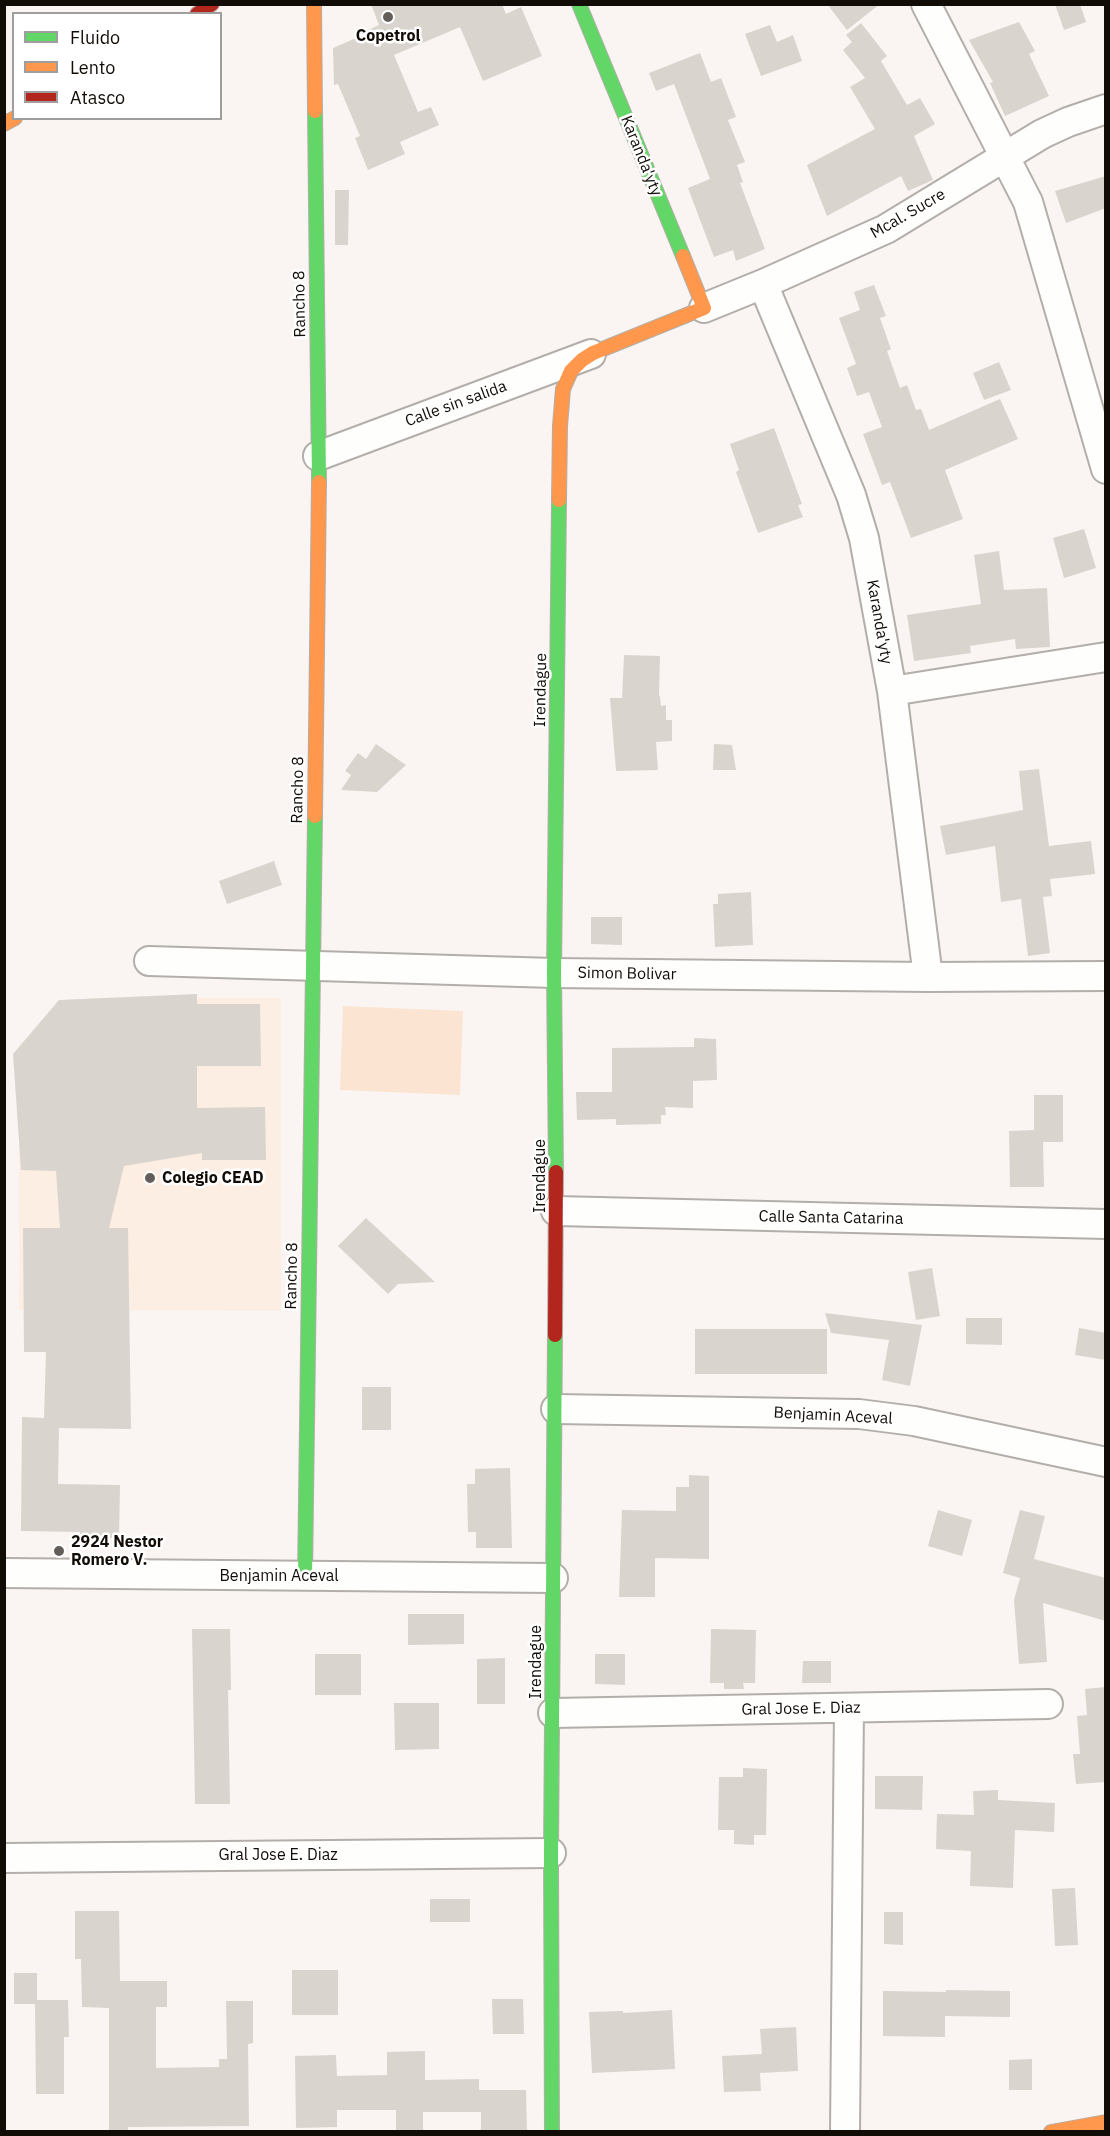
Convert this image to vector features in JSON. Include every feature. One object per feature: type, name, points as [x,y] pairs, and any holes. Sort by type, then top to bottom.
[{"type":"street","name":"Rancho 8","points":[[305,1576],[318,456],[314,4]]},
{"type":"street","name":"Karanda'yty","points":[[579,4],[704,308]]},
{"type":"street","points":[[926,4],[1028,202],[1106,468]]},
{"type":"street","name":"Mcal. Sucre","points":[[704,308],[886,229],[1050,130],[1106,109]]},
{"type":"street","name":"Karanda'yty","points":[[762,284],[851,495],[864,538],[892,691],[928,977]]},
{"type":"street","name":"Irendague","points":[[552,2132],[551,1853],[556,1409],[554,973],[560,426],[563,389],[571,371],[593,353],[704,308]]},
{"type":"street","name":"Calle sin salida","points":[[318,456],[593,353]]},
{"type":"street","points":[[892,691],[1106,657]]},
{"type":"street","name":"Simon Bolivar","points":[[149,961],[554,973],[928,977],[1106,976]]},
{"type":"street","name":"Calle Santa Catarina","points":[[556,1211],[1106,1224]]},
{"type":"street","name":"Benjamin Aceval","points":[[556,1409],[859,1414],[914,1421],[1106,1462]]},
{"type":"street","name":"Benjamin Aceval","points":[[4,1573],[553,1578]]},
{"type":"street","name":"Gral Jose E. Diaz","points":[[553,1713],[1048,1704]]},
{"type":"street","points":[[845,2132],[849,1708]]},
{"type":"street","name":"Gral Jose E. Diaz","points":[[4,1858],[551,1853]]},
{"type":"street","points":[[1051,2132],[1106,2122]]},
{"type":"shaded area","name":"Colegio CEAD","points":[[89,998],[281,998],[281,1311],[19,1310],[19,1046]]},
{"type":"shaded area","points":[[343,1006],[463,1011],[460,1095],[340,1090]]},
{"type":"building","points":[[371,4],[502,4],[506,14],[521,7],[542,56],[483,81],[460,27],[394,55],[418,112],[431,107],[439,125],[400,142],[405,154],[368,170],[355,138],[360,136],[338,84],[334,85],[333,48],[379,25]]},
{"type":"building","points":[[827,4],[880,4],[847,30]]},
{"type":"building","points":[[1055,4],[1080,4],[1086,22],[1064,30]]},
{"type":"building","points":[[1019,22],[1035,51],[1029,54],[1049,96],[1005,116],[990,83],[993,82],[969,40]]},
{"type":"building","points":[[861,23],[887,56],[881,61],[907,105],[920,98],[935,124],[914,136],[933,180],[908,191],[901,176],[827,216],[807,165],[875,129],[850,87],[865,78],[843,50],[852,42],[846,35]]},
{"type":"building","points":[[770,25],[777,42],[793,35],[802,61],[761,76],[745,34]]},
{"type":"building","points":[[700,53],[711,82],[721,78],[736,117],[728,120],[745,162],[737,165],[743,182],[740,183],[765,249],[736,261],[733,250],[714,257],[688,188],[710,179],[674,84],[656,91],[649,73]]},
{"type":"building","points":[[1106,176],[1106,208],[1066,223],[1055,191]]},
{"type":"building","points":[[335,190],[349,190],[348,245],[335,245]]},
{"type":"building","points":[[874,285],[886,316],[880,318],[891,349],[887,351],[900,388],[907,385],[916,410],[921,409],[929,430],[1000,399],[1018,439],[945,470],[963,519],[911,538],[890,482],[882,485],[863,434],[882,427],[869,392],[857,396],[847,368],[856,364],[839,318],[860,310],[854,292]]},
{"type":"building","points":[[999,362],[1011,390],[984,400],[973,373]]},
{"type":"building","points":[[774,428],[802,504],[798,505],[803,517],[758,533],[736,472],[739,470],[730,444]]},
{"type":"building","points":[[1084,529],[1096,568],[1064,578],[1053,538]]},
{"type":"building","points":[[999,551],[1004,590],[1047,588],[1050,647],[1016,649],[1015,639],[970,646],[971,653],[914,661],[907,615],[981,604],[974,555]]},
{"type":"building","points":[[624,655],[660,656],[659,696],[661,706],[666,705],[666,720],[672,720],[672,741],[656,742],[658,770],[616,771],[610,698],[622,698]]},
{"type":"building","points":[[376,744],[406,765],[377,792],[341,790],[351,775],[345,771],[358,753],[366,759]]},
{"type":"building","points":[[714,744],[732,745],[736,770],[713,770]]},
{"type":"building","points":[[1039,769],[1049,846],[1091,841],[1095,874],[1050,879],[1052,896],[1043,897],[1050,953],[1028,956],[1021,899],[1001,902],[995,846],[946,855],[940,826],[1023,810],[1019,771]]},
{"type":"building","points":[[274,861],[282,885],[227,904],[219,881]]},
{"type":"building","points":[[751,892],[753,945],[715,947],[713,904],[718,904],[718,894]]},
{"type":"building","points":[[591,917],[622,917],[622,945],[591,944]]},
{"type":"building","points":[[197,994],[197,1004],[260,1004],[261,1066],[197,1066],[197,1108],[265,1107],[266,1160],[202,1160],[202,1153],[124,1166],[109,1228],[128,1228],[131,1429],[59,1428],[58,1484],[120,1485],[119,1538],[80,1538],[80,1532],[21,1531],[22,1417],[44,1418],[46,1352],[24,1352],[23,1228],[60,1228],[56,1171],[21,1170],[13,1054],[59,1000]]},
{"type":"building","points":[[694,1038],[716,1039],[717,1080],[693,1081],[693,1108],[665,1107],[666,1115],[661,1115],[661,1124],[616,1125],[616,1119],[577,1120],[576,1092],[612,1092],[612,1048],[694,1047]]},
{"type":"building","points":[[1034,1095],[1063,1095],[1063,1142],[1043,1142],[1044,1187],[1010,1187],[1009,1131],[1034,1130]]},
{"type":"building","points":[[366,1218],[435,1282],[398,1284],[388,1294],[338,1246]]},
{"type":"building","points":[[932,1268],[940,1316],[916,1320],[908,1272]]},
{"type":"building","points":[[825,1313],[922,1325],[910,1386],[882,1380],[889,1340],[831,1333]]},
{"type":"building","points":[[966,1318],[1002,1318],[1002,1345],[966,1344]]},
{"type":"building","points":[[1079,1328],[1106,1333],[1106,1360],[1075,1355]]},
{"type":"building","points":[[695,1329],[827,1329],[827,1374],[695,1374]]},
{"type":"building","points":[[362,1387],[391,1387],[391,1430],[362,1430]]},
{"type":"building","points":[[510,1468],[512,1548],[476,1548],[476,1532],[468,1532],[467,1484],[475,1484],[475,1469]]},
{"type":"building","points":[[689,1475],[709,1476],[709,1559],[655,1558],[655,1597],[619,1597],[622,1510],[676,1511],[676,1487],[689,1487]]},
{"type":"building","points":[[938,1510],[972,1520],[962,1556],[928,1546]]},
{"type":"building","points":[[1020,1510],[1045,1516],[1034,1559],[1106,1578],[1106,1621],[1043,1603],[1047,1662],[1019,1664],[1014,1600],[1020,1578],[1003,1573]]},
{"type":"building","points":[[408,1614],[464,1614],[464,1644],[408,1645]]},
{"type":"building","points":[[192,1629],[230,1629],[231,1690],[228,1690],[230,1804],[195,1804]]},
{"type":"building","points":[[711,1629],[756,1630],[755,1683],[743,1683],[744,1689],[724,1689],[724,1683],[710,1683]]},
{"type":"building","points":[[315,1654],[361,1654],[361,1695],[315,1695]]},
{"type":"building","points":[[595,1654],[625,1654],[625,1685],[595,1684]]},
{"type":"building","points":[[505,1658],[505,1704],[477,1704],[477,1659]]},
{"type":"building","points":[[803,1661],[831,1661],[831,1683],[802,1683]]},
{"type":"building","points":[[1106,1687],[1106,1782],[1076,1784],[1073,1754],[1080,1754],[1077,1716],[1087,1715],[1085,1689]]},
{"type":"building","points":[[394,1703],[439,1703],[439,1749],[395,1750]]},
{"type":"building","points":[[743,1768],[767,1769],[766,1835],[754,1835],[754,1845],[734,1844],[734,1830],[718,1830],[719,1777],[743,1777]]},
{"type":"building","points":[[875,1776],[923,1776],[922,1810],[875,1809]]},
{"type":"building","points":[[998,1790],[998,1800],[1055,1803],[1054,1832],[1015,1830],[1013,1888],[970,1886],[971,1851],[936,1849],[937,1814],[974,1815],[973,1791]]},
{"type":"building","points":[[1075,1888],[1078,1945],[1055,1946],[1052,1889]]},
{"type":"building","points":[[430,1899],[470,1899],[470,1922],[430,1922]]},
{"type":"building","points":[[75,1911],[119,1911],[120,1981],[167,1981],[167,2007],[156,2007],[156,2068],[219,2067],[219,2059],[227,2059],[226,2001],[253,2001],[253,2043],[248,2044],[249,2126],[128,2127],[128,2132],[109,2132],[109,2008],[82,2007],[81,1959],[75,1959]]},
{"type":"building","points":[[884,1912],[903,1912],[903,1945],[884,1944]]},
{"type":"building","points":[[292,1970],[338,1970],[338,2015],[292,2015]]},
{"type":"building","points":[[14,1973],[37,1973],[37,2000],[68,2000],[69,2037],[64,2037],[64,2094],[36,2094],[35,2004],[14,2004]]},
{"type":"building","points":[[946,1990],[1010,1991],[1010,2017],[945,2016],[945,2037],[883,2036],[883,1991],[946,1992]]},
{"type":"building","points":[[492,1999],[523,1999],[524,2034],[493,2034]]},
{"type":"building","points":[[672,2010],[675,2069],[592,2073],[589,2012],[623,2011],[623,2013]]},
{"type":"building","points":[[796,2027],[798,2071],[760,2073],[761,2091],[724,2092],[722,2056],[762,2054],[760,2029]]},
{"type":"building","points":[[425,2051],[425,2080],[479,2079],[479,2090],[526,2090],[527,2132],[481,2132],[481,2112],[423,2112],[423,2132],[396,2132],[396,2110],[337,2110],[337,2127],[296,2128],[295,2056],[336,2055],[337,2076],[387,2075],[387,2052]]},
{"type":"building","points":[[1032,2059],[1032,2090],[1009,2090],[1009,2060]]},
{"type":"traffic: fast","points":[[579,4],[683,256]]},
{"type":"traffic: fast","points":[[315,111],[319,482]]},
{"type":"traffic: fast","points":[[556,1172],[554,973],[559,500]]},
{"type":"traffic: fast","points":[[305,1576],[315,816]]},
{"type":"traffic: fast","points":[[552,2132],[551,1853],[555,1335]]},
{"type":"traffic: slow","points":[[314,4],[315,111]]},
{"type":"traffic: slow","points":[[4,124],[12,120]]},
{"type":"traffic: slow","points":[[559,500],[563,389],[571,371],[593,353],[704,308],[683,256]]},
{"type":"traffic: slow","points":[[315,816],[319,482]]},
{"type":"traffic: slow","points":[[1051,2132],[1106,2122]]},
{"type":"traffic: jam","points":[[200,12],[212,4]]},
{"type":"traffic: jam","points":[[555,1335],[556,1172]]},
{"type":"place","name":"Copetrol","points":[[388,17]]},
{"type":"place","name":"Colegio CEAD","points":[[150,1178]]},
{"type":"place","name":"2924 Nestor Romero V.","points":[[59,1551]]}]
